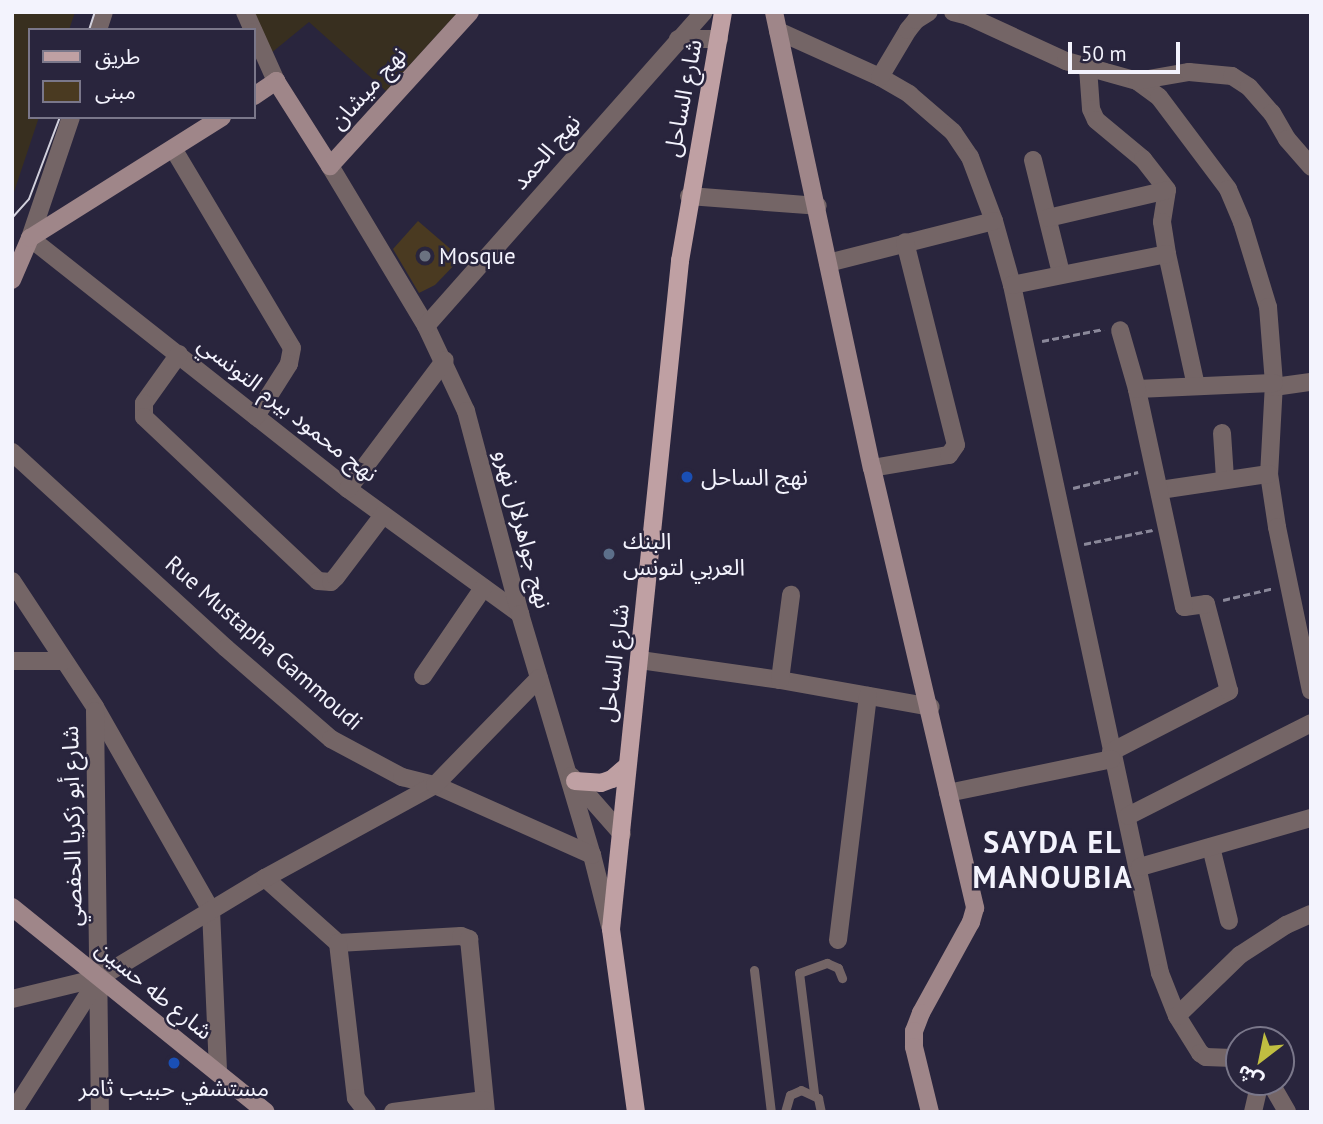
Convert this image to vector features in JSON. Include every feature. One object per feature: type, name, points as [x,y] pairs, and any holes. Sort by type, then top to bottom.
[{"type":"main road","name":"شارع الساحل","points":[[636,1112],[611,929],[680,261],[689,196],[723,12]]},
{"type":"main road","points":[[571,776],[601,783],[612,779],[626,767]]},
{"type":"street","name":"نهج ميشان","points":[[330,166],[470,12]]},
{"type":"street","name":"نهج الحمد","points":[[426,326],[704,12]]},
{"type":"street","points":[[774,12],[818,206],[872,468],[931,707],[975,908],[971,922],[921,1013],[915,1031],[914,1047],[930,1112]]},
{"type":"street","points":[[953,12],[968,16],[1037,49],[1088,68],[1137,81],[1159,97],[1228,189],[1242,222],[1268,307],[1274,385],[1269,474],[1311,691]]},
{"type":"street","points":[[880,77],[908,30],[927,13]]},
{"type":"street","points":[[778,31],[880,77],[932,111],[953,132],[970,158],[1012,285],[1112,756],[1140,867],[1160,973],[1177,1016],[1203,1056],[1225,1057]]},
{"type":"street","points":[[256,38],[276,81],[330,166]]},
{"type":"street","points":[[678,39],[719,40]]},
{"type":"street","points":[[1088,68],[1091,109],[1096,121],[1143,159],[1167,190],[1162,222],[1196,386]]},
{"type":"street","points":[[1137,81],[1189,72],[1232,76],[1249,88],[1272,113],[1294,148],[1311,167]]},
{"type":"street","points":[[256,95],[276,81]]},
{"type":"street","points":[[12,280],[30,238],[70,119]]},
{"type":"street","points":[[30,238],[174,150],[219,119]]},
{"type":"street","points":[[174,150],[292,348],[289,363],[256,416]]},
{"type":"street","points":[[1033,160],[1061,273]]},
{"type":"street","name":"نهج جواهرلال نهرو","points":[[330,166],[445,360],[466,411],[520,614],[571,776],[611,929]]},
{"type":"street","points":[[1048,218],[1167,190]]},
{"type":"street","points":[[689,196],[818,206]]},
{"type":"street","points":[[828,263],[993,221]]},
{"type":"street","name":"نهج محمود بيرم التونسي","points":[[30,238],[348,489],[520,614]]},
{"type":"street","points":[[872,468],[949,455],[956,445],[905,242]]},
{"type":"street","points":[[1012,285],[1061,273],[1167,254]]},
{"type":"street","points":[[948,793],[1112,756],[1228,693],[1206,604],[1184,607],[1137,389],[1120,330]]},
{"type":"street","points":[[179,354],[144,403],[144,417],[318,581],[331,582],[336,577],[383,515]]},
{"type":"street","points":[[348,489],[445,360]]},
{"type":"street","points":[[1137,389],[1311,382]]},
{"type":"street","points":[[1222,433],[1225,478]]},
{"type":"street","name":"Rue Mustapha Gammoudi","points":[[12,452],[226,648],[331,738],[402,777],[435,785],[592,855]]},
{"type":"street","points":[[1160,490],[1225,478],[1269,474]]},
{"type":"street","points":[[12,581],[95,707],[211,910],[218,1073]]},
{"type":"street","points":[[423,676],[483,588]]},
{"type":"street","points":[[780,680],[791,595]]},
{"type":"street","points":[[640,660],[780,680],[931,707]]},
{"type":"street","points":[[12,661],[64,661]]},
{"type":"street","points":[[12,999],[99,978],[265,878],[435,785],[539,678]]},
{"type":"street","points":[[838,940],[868,696]]},
{"type":"street","name":"شارع أبو زكريا الحفصي","points":[[95,707],[100,1112]]},
{"type":"street","points":[[1128,816],[1311,723]]},
{"type":"street","points":[[571,776],[622,834]]},
{"type":"street","points":[[1140,867],[1311,818]]},
{"type":"street","points":[[1211,847],[1229,921]]},
{"type":"street","points":[[265,878],[338,943],[356,1098],[367,1112]]},
{"type":"street","name":"شارع طه حسين","points":[[12,907],[265,1112]]},
{"type":"street","points":[[1177,1016],[1240,956],[1286,925],[1311,914]]},
{"type":"street","points":[[338,943],[461,936],[469,939],[485,1106],[393,1112]]},
{"type":"street","points":[[13,1112],[99,978]]},
{"type":"street","points":[[1278,1096],[1287,1112]]},
{"type":"lane","points":[[821,1112],[821,1104],[814,1093],[799,973],[827,962],[838,968],[842,978]]},
{"type":"lane","points":[[754,970],[771,1112]]},
{"type":"lane","points":[[785,1112],[786,1101],[795,1092],[814,1093]]},
{"type":"path","points":[[1025,345],[1112,327],[1120,330]]},
{"type":"path","points":[[1055,492],[1155,468]]},
{"type":"path","points":[[1067,548],[1167,527]]},
{"type":"path","points":[[1206,604],[1289,584]]},
{"type":"shaded area","points":[[12,12],[75,12],[70,28],[28,28],[28,119],[38,119],[12,198]]},
{"type":"shaded area","points":[[251,12],[458,12],[386,91],[309,22],[270,54]]},
{"type":"building","name":"Mosque","points":[[418,221],[461,258],[435,285],[419,293],[393,249]]},
{"type":"tram line","points":[[90,28],[95,12]]},
{"type":"tram line","points":[[12,218],[29,199],[59,119]]},
{"type":"place","name":"Mosque","points":[[425,256]]},
{"type":"place","name":"نهج الساحل","points":[[687,477]]},
{"type":"place","name":"البنك العربي لتونس","points":[[609,554]]},
{"type":"place","name":"مستشفي حبيب ثامر","points":[[174,1063]]},
{"type":"district","name":"SAYDA EL MANOUBIA","points":[[1053,859]]}]
